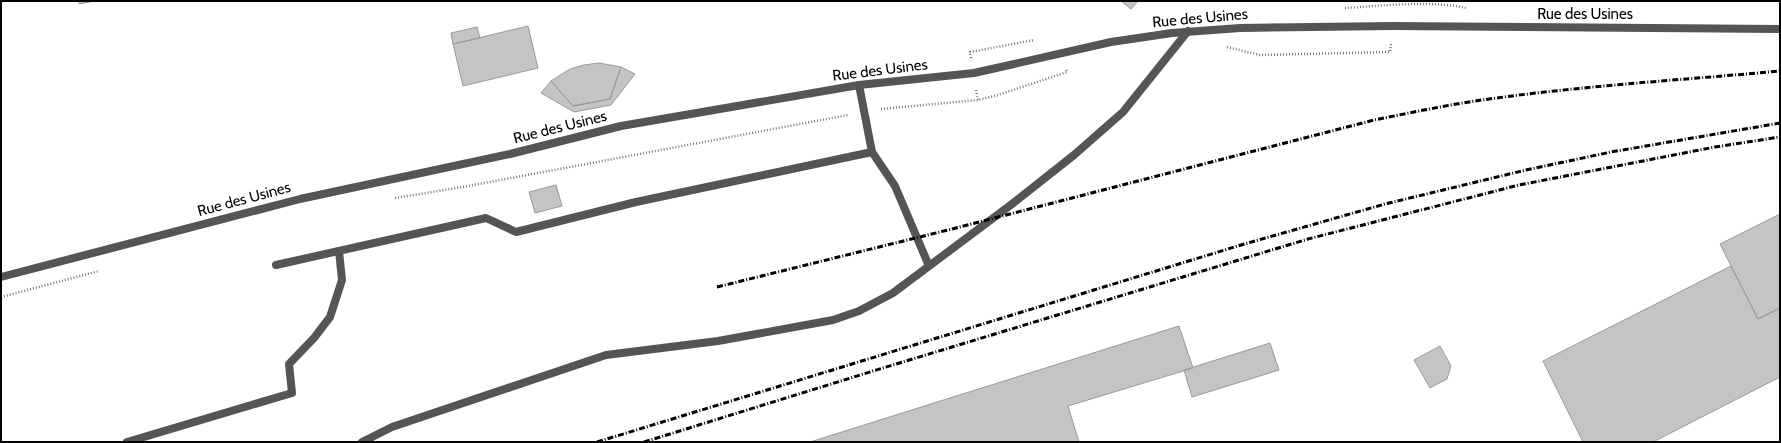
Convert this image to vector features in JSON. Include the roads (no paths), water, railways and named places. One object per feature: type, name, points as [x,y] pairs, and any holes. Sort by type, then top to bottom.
[{"type":"street","name":"Rue des Usines","points":[[1,277],[300,199],[510,154],[621,126],[859,85],[974,73],[1111,42],[1188,32],[1284,27],[1393,26],[1780,29]]},
{"type":"street","points":[[362,442],[392,427],[606,355],[718,342],[833,320],[859,311],[893,292],[1018,199],[1074,155],[1123,112],[1188,32]]},
{"type":"street","points":[[859,85],[872,152],[895,186],[928,266]]},
{"type":"street","points":[[276,265],[486,218],[516,232],[636,202],[872,152]]},
{"type":"street","points":[[127,442],[292,393],[289,364],[314,338],[330,317],[342,280],[339,251]]},
{"type":"railway","points":[[717,287],[952,229],[1374,120],[1455,104],[1519,95],[1780,71]]},
{"type":"railway","points":[[597,442],[1241,245],[1385,204],[1526,170],[1611,152],[1780,123]]},
{"type":"railway","points":[[644,442],[1308,239],[1519,185],[1715,147],[1780,137]]}]
